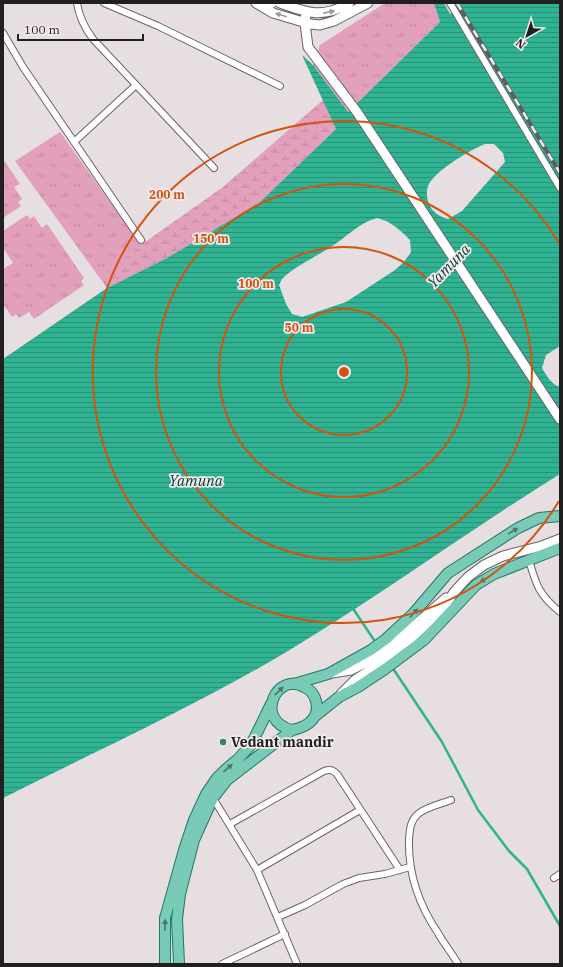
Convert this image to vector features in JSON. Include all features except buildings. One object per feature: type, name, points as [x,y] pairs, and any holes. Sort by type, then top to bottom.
[{"type":"main road","points":[[257,4],[272,3]]},
{"type":"main road","points":[[280,3],[306,12],[318,14],[368,3]]},
{"type":"main road","points":[[257,4],[273,13],[305,23],[320,25],[334,21],[348,7]]},
{"type":"main road","points":[[306,12],[305,23],[308,47],[357,112],[560,419]]},
{"type":"main road","points":[[393,650],[413,614],[448,573],[518,528],[538,518],[560,516]]},
{"type":"main road","points":[[314,717],[339,697],[358,687],[378,660],[393,650],[424,640],[476,585],[529,554],[560,539]]},
{"type":"main road","points":[[164,964],[165,918],[194,820],[206,794],[217,778],[248,750],[273,697],[278,690],[285,686],[378,660],[393,650],[468,577],[484,565],[503,556],[529,554],[560,548]]},
{"type":"main road","points":[[271,704],[273,717],[285,728],[292,730],[303,728],[310,724],[317,710],[317,703],[314,695],[309,689],[302,685],[294,684]]},
{"type":"main road","points":[[179,964],[177,919],[180,894],[194,840],[213,798],[227,780],[292,730]]},
{"type":"street","points":[[77,3],[79,16],[93,39],[214,168]]},
{"type":"street","points":[[104,3],[158,26],[280,86]]},
{"type":"street","points":[[450,3],[560,188]]},
{"type":"street","points":[[3,33],[23,67],[141,240]]},
{"type":"street","points":[[74,142],[136,85]]},
{"type":"street","points":[[529,554],[536,585],[542,596],[560,612]]},
{"type":"street","points":[[230,824],[328,770],[333,770],[400,870]]},
{"type":"street","points":[[213,798],[257,870],[297,964]]},
{"type":"street","points":[[451,800],[418,814],[410,826],[409,846],[410,868],[419,897],[437,932],[458,964]]},
{"type":"street","points":[[257,870],[360,810]]},
{"type":"street","points":[[278,917],[305,905],[343,884],[359,878],[410,868]]},
{"type":"street","points":[[554,878],[560,874]]},
{"type":"street","points":[[222,964],[285,934]]},
{"type":"green space","points":[[385,3],[434,3],[440,22],[348,112],[313,65],[320,45]]},
{"type":"green space","points":[[323,100],[336,129],[259,203],[167,258],[107,288],[99,277],[138,247],[223,187]]},
{"type":"green space","points":[[60,132],[141,245],[99,277],[15,161]]},
{"type":"green space","points":[[3,159],[20,184],[14,187],[22,199],[18,202],[21,206],[3,218]]},
{"type":"green space","points":[[27,215],[30,219],[34,216],[42,228],[47,224],[84,278],[81,281],[84,285],[34,319],[29,312],[19,318],[16,314],[12,317],[3,304],[3,269],[13,263],[3,248],[3,231]]},
{"type":"water","name":"Yamuna","points":[[434,3],[444,3],[450,14],[461,3],[560,3],[560,346],[546,355],[542,368],[552,382],[560,387],[560,474],[357,608],[288,651],[182,709],[3,798],[3,359],[107,288],[167,258],[259,203],[336,129],[302,55],[313,65],[348,112],[440,22]],"holes":[[[485,144],[494,144],[503,153],[505,162],[462,211],[448,219],[437,214],[430,207],[427,198],[427,188],[432,180],[437,174],[453,162]],[[377,218],[382,219],[399,229],[410,240],[411,252],[404,262],[395,270],[346,302],[302,317],[292,314],[286,304],[279,285],[282,279],[293,270],[335,244],[358,227]]]},
{"type":"waterway","points":[[352,607],[376,643]]},
{"type":"waterway","points":[[392,667],[442,742],[478,810],[509,851],[527,869],[560,926]]},
{"type":"railway","points":[[457,3],[560,173]]},
{"type":"place","name":"Vedant mandir","points":[[223,742]]}]
